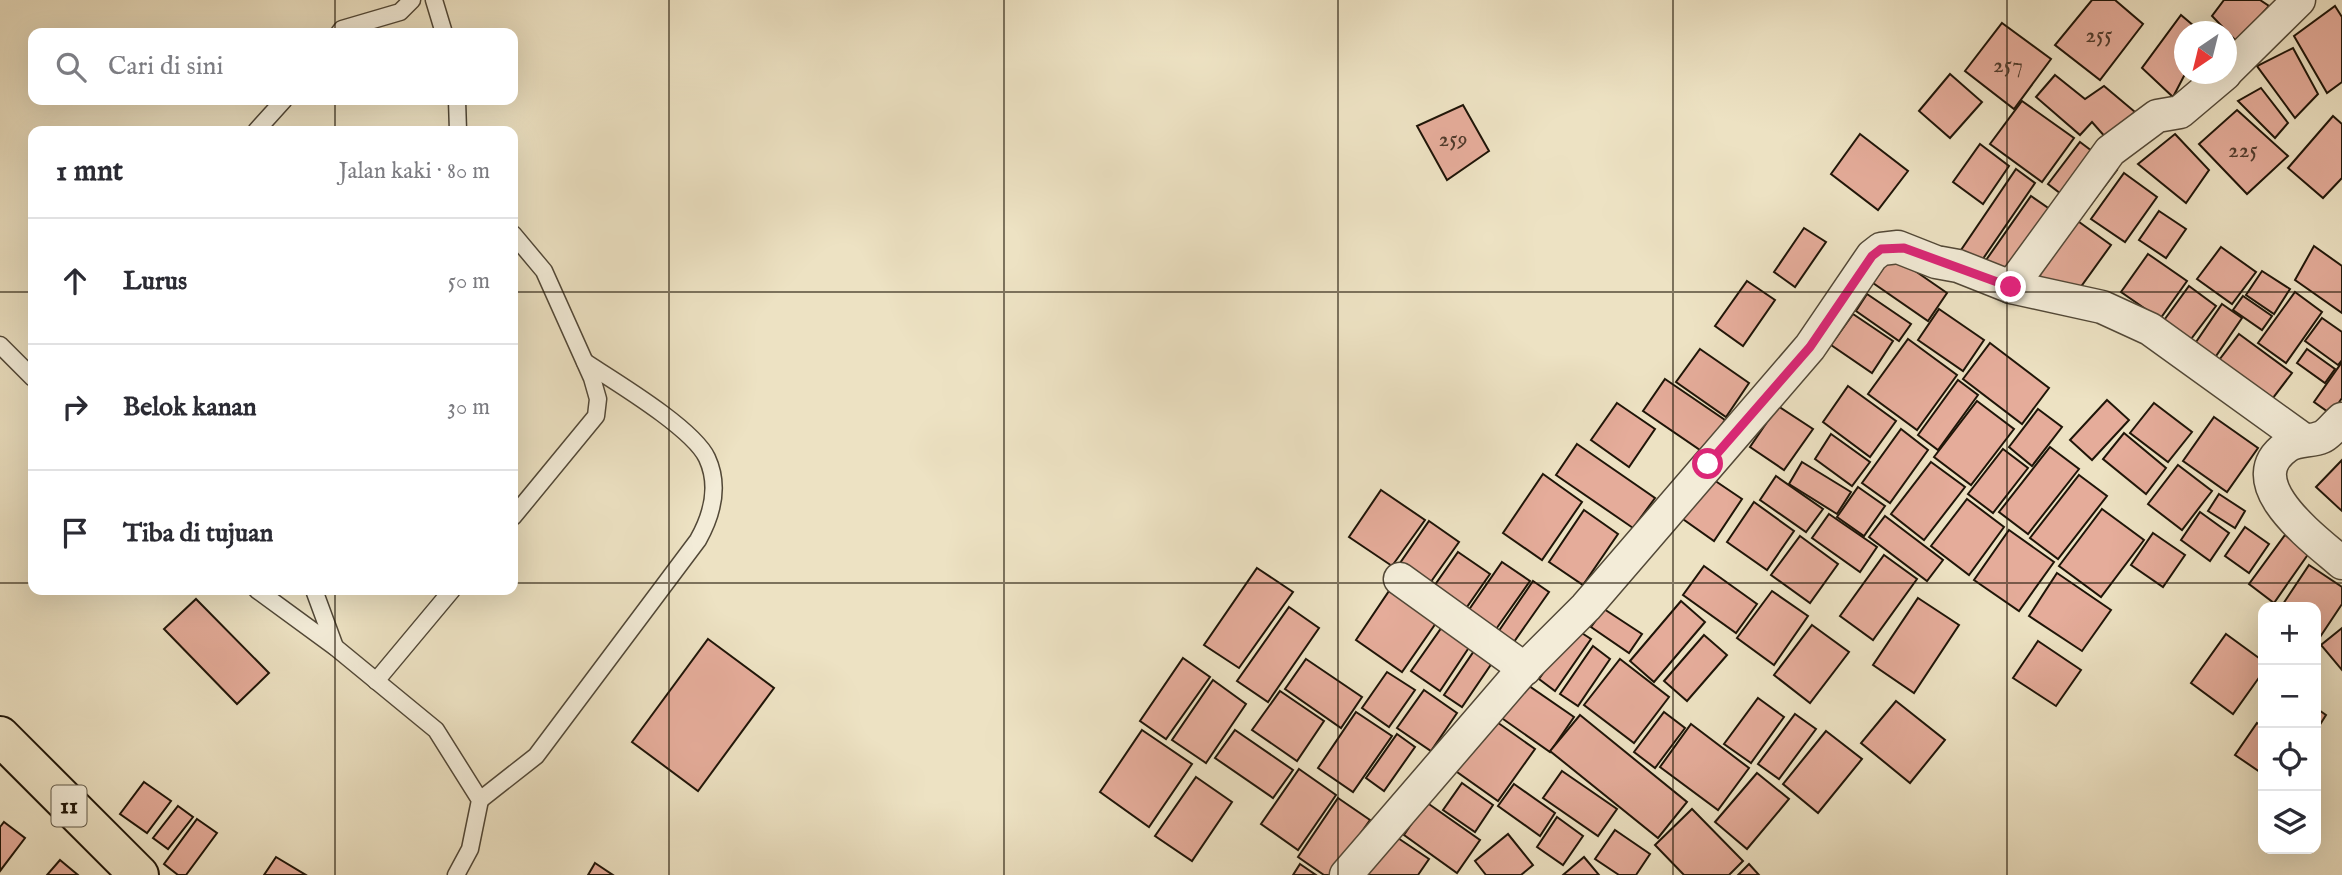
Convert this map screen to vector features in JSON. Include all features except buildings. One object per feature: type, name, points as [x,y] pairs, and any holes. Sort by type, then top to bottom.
[{"type":"highway","name":"11","points":[[0,736],[139,875]]},
{"type":"street","points":[[2237,62],[2299,0]]},
{"type":"street","points":[[2011,287],[2110,151],[2157,116],[2180,112],[2213,84]]},
{"type":"street","points":[[1346,875],[1525,668],[1587,607],[1810,347],[1872,256],[1881,249],[1904,248],[2011,287],[2102,307],[2150,329],[2304,440]]},
{"type":"street","points":[[2342,419],[2323,437],[2286,446],[2274,460],[2270,488],[2293,519],[2342,563]]},
{"type":"street","points":[[1400,579],[1525,668]]},
{"type":"lane","points":[[345,28],[400,12],[412,0]]},
{"type":"lane","points":[[434,0],[442,28]]},
{"type":"lane","points":[[261,126],[279,105]]},
{"type":"lane","points":[[457,105],[458,126]]},
{"type":"lane","points":[[518,240],[544,271],[585,362],[598,399],[596,416],[518,511]]},
{"type":"lane","points":[[0,345],[28,373]]},
{"type":"lane","points":[[456,875],[470,849],[480,800],[536,756],[698,540],[712,511],[714,492],[707,458],[699,448],[639,397],[585,362]]},
{"type":"lane","points":[[264,595],[335,647],[436,730],[480,800]]},
{"type":"lane","points":[[316,595],[335,647]]},
{"type":"lane","points":[[376,681],[448,595]]},
{"type":"route","points":[[1708,464],[1810,347],[1872,256],[1881,249],[1904,248],[1936,262],[1958,266],[2011,287]]}]
